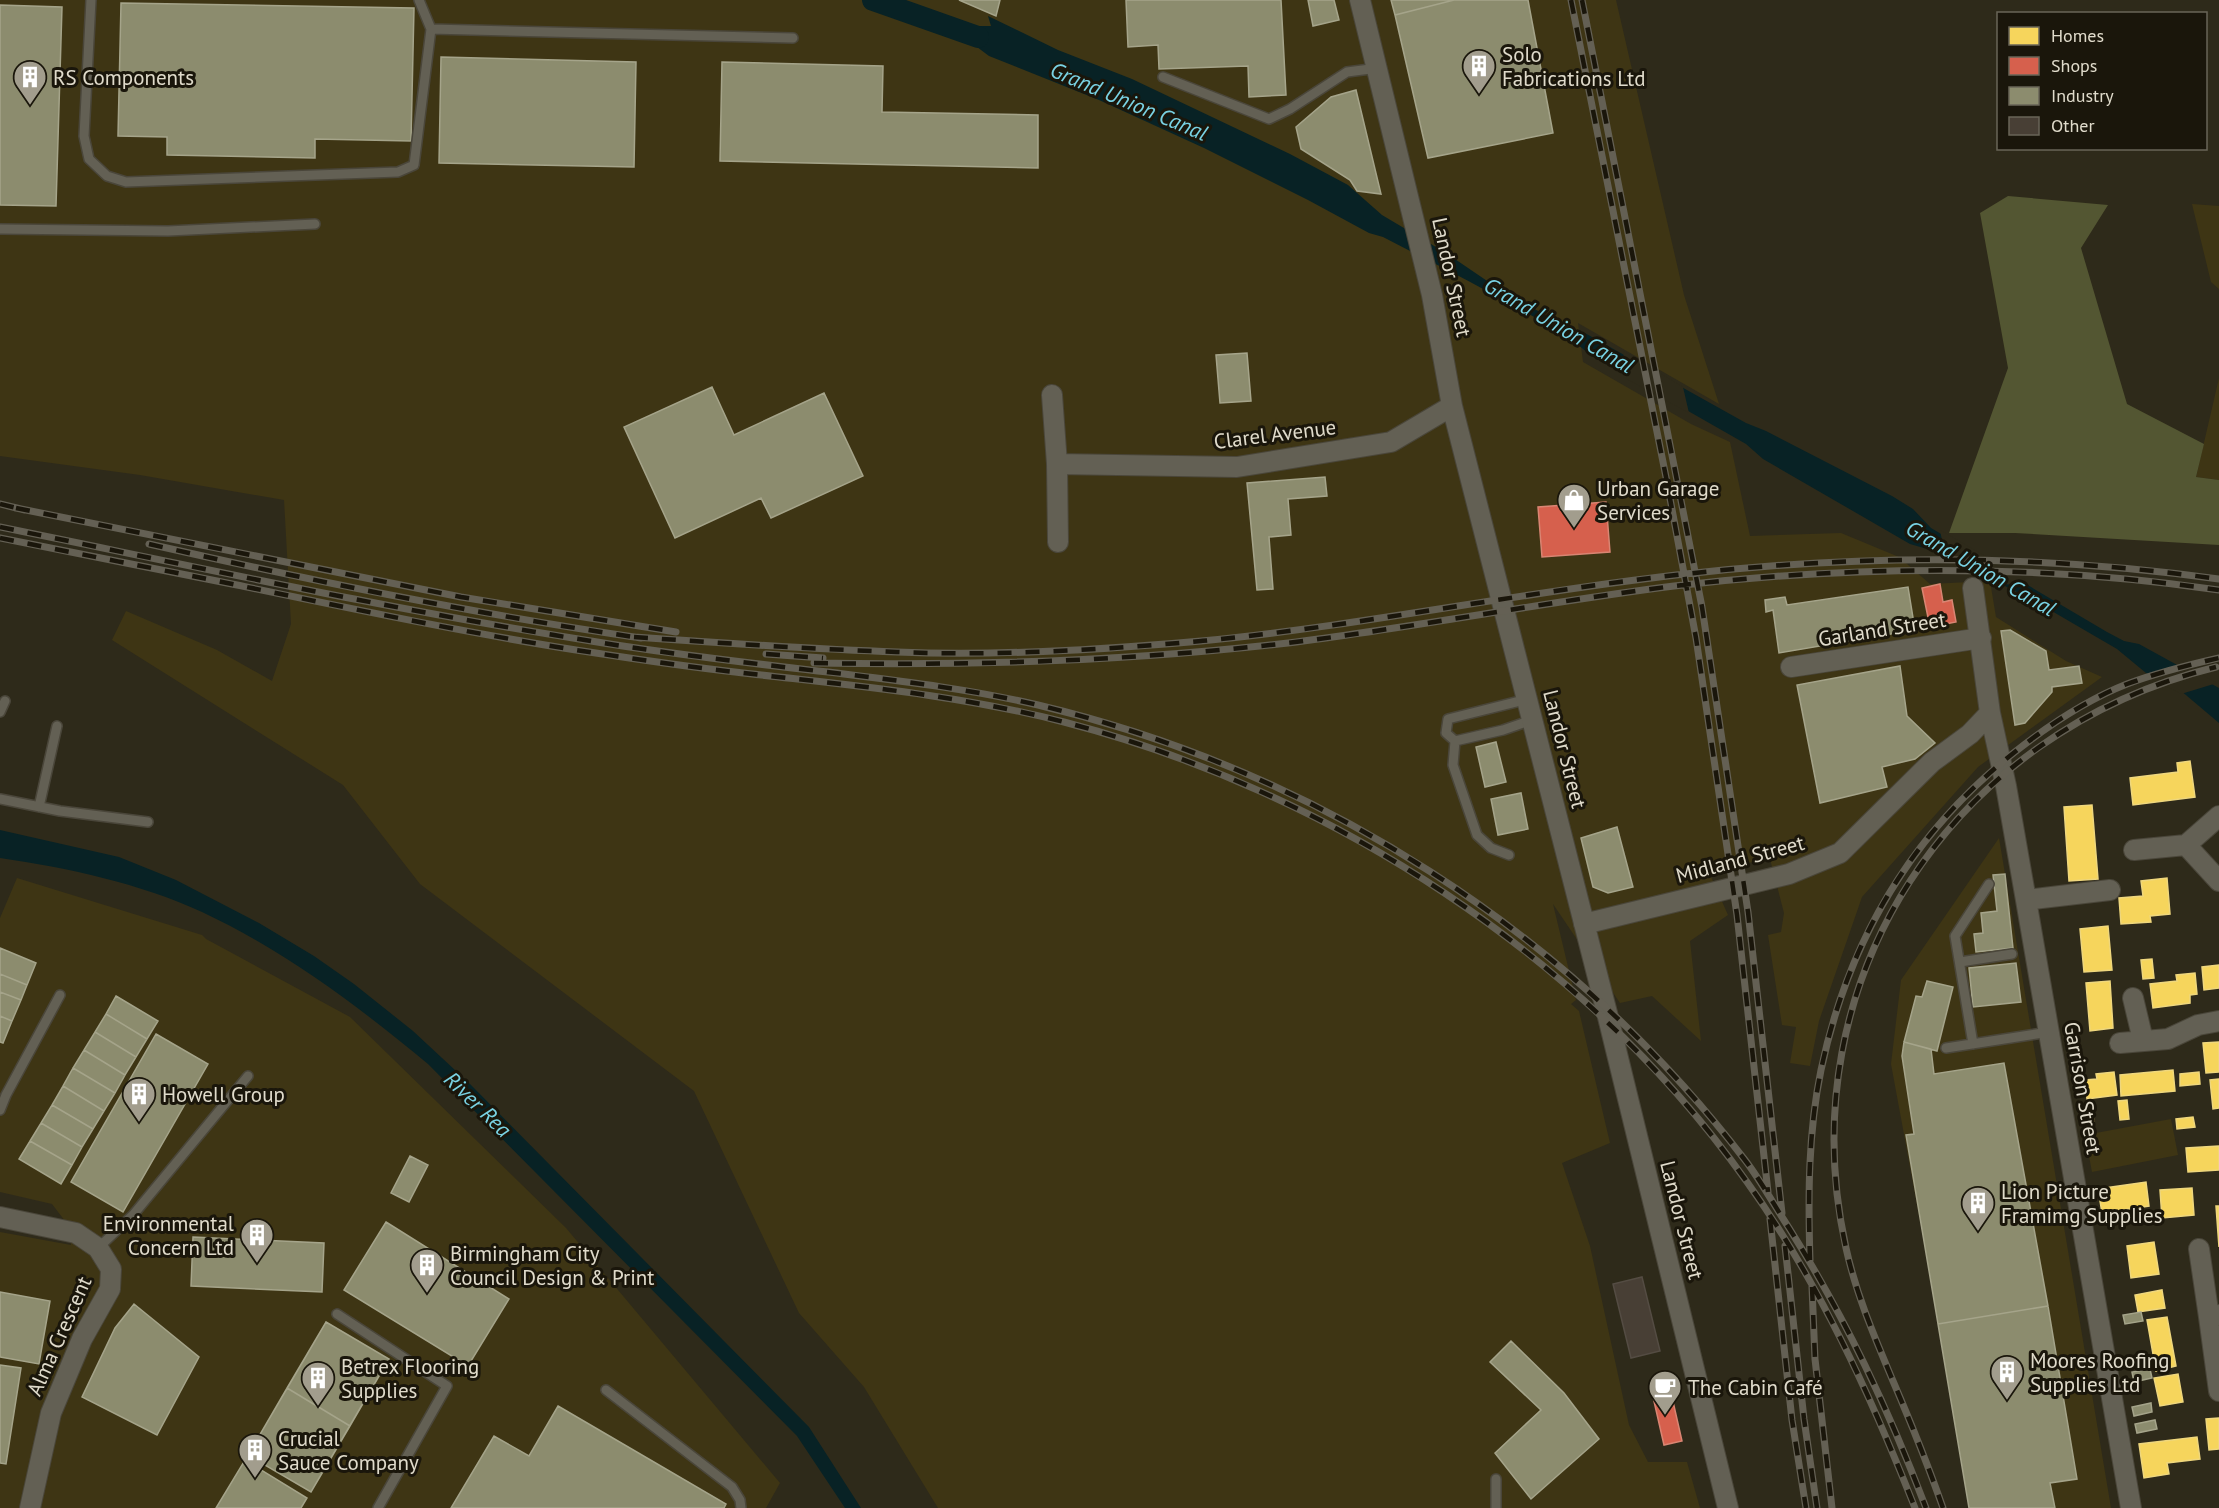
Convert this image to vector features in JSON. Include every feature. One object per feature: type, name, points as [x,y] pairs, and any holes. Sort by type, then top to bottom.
[{"type":"street","name":"Landor Street","points":[[1360,0],[1402,164],[1432,295],[1452,406],[1528,699],[1728,1508]]},
{"type":"street","points":[[1052,395],[1059,542]]},
{"type":"street","name":"Clarel Avenue","points":[[1057,464],[1237,467],[1391,442],[1452,406]]},
{"type":"street","name":"Garrison Street","points":[[1973,588],[1990,713],[2002,763],[2131,1508]]},
{"type":"street","name":"Garland Street","points":[[1791,667],[1981,638]]},
{"type":"street","name":"Midland Street","points":[[1584,924],[1789,874],[1840,853],[1932,762],[1970,734],[1990,713]]},
{"type":"street","points":[[2134,850],[2186,845],[2219,816]]},
{"type":"street","points":[[2186,845],[2219,881]]},
{"type":"street","points":[[2026,900],[2110,890]]},
{"type":"street","points":[[2133,998],[2143,1040]]},
{"type":"street","points":[[2120,1043],[2168,1039],[2198,1026],[2219,1022]]},
{"type":"street","name":"Alma Crescent","points":[[0,1217],[76,1233],[98,1248],[111,1269],[110,1289],[82,1339],[51,1413],[30,1508]]},
{"type":"street","points":[[2199,1249],[2214,1316],[2219,1391]]},
{"type":"lane","points":[[91,0],[84,136],[89,159],[107,176],[126,182],[398,172],[414,165],[431,29],[420,0]]},
{"type":"lane","points":[[431,29],[793,38]]},
{"type":"lane","points":[[1163,77],[1269,119],[1290,109],[1347,72],[1378,68]]},
{"type":"lane","points":[[0,229],[168,231],[315,224]]},
{"type":"lane","points":[[1455,741],[1446,733],[1448,719],[1528,699]]},
{"type":"lane","points":[[0,712],[5,701]]},
{"type":"lane","points":[[1455,741],[1503,730],[1532,720]]},
{"type":"lane","points":[[39,807],[57,726]]},
{"type":"lane","points":[[1455,741],[1453,765],[1477,835],[1491,848],[1509,855]]},
{"type":"lane","points":[[0,799],[39,807],[148,822]]},
{"type":"lane","points":[[1972,1044],[1955,936],[1989,884]]},
{"type":"lane","points":[[1960,962],[2012,954]]},
{"type":"lane","points":[[0,1110],[60,995]]},
{"type":"lane","points":[[1946,1048],[2049,1032]]},
{"type":"lane","points":[[98,1248],[133,1215],[248,1076]]},
{"type":"lane","points":[[337,1314],[447,1386],[378,1508]]},
{"type":"lane","points":[[606,1390],[732,1487],[740,1500],[741,1508]]},
{"type":"lane","points":[[1496,1479],[1496,1508]]},
{"type":"shaded area","points":[[0,0],[1616,0],[1684,295],[1719,404],[1578,323],[1583,362],[1691,424],[1730,442],[1750,536],[1841,533],[1899,557],[1930,584],[1990,581],[1996,617],[2066,661],[2102,677],[1978,767],[1862,897],[1819,1021],[1810,1066],[1790,1063],[1796,1027],[1782,1025],[1768,935],[1781,932],[1784,913],[1770,859],[1708,870],[1728,915],[1690,941],[1701,1041],[1652,996],[1620,1003],[1553,904],[1576,1000],[1571,1004],[1579,1011],[1610,1143],[1562,1163],[1590,1246],[1629,1425],[1648,1462],[1687,1462],[1700,1508],[938,1508],[864,1387],[799,1313],[694,1091],[420,884],[343,785],[112,640],[126,611],[217,650],[272,681],[291,624],[284,500],[140,475],[0,456]]},
{"type":"shaded area","points":[[2192,204],[2219,206],[2219,289],[2211,282]]},
{"type":"shaded area","points":[[2219,378],[2219,480],[2196,477]]},
{"type":"shaded area","points":[[1999,838],[2111,1508],[1973,1508],[1891,1064],[1901,980]]},
{"type":"shaded area","points":[[17,878],[202,935],[350,1017],[566,1228],[780,1483],[766,1508],[0,1508],[0,1232],[71,1245],[65,1221],[52,1204],[0,1192],[0,918]]},
{"type":"shaded area","points":[[2171,1119],[2178,1155],[2092,1172],[2085,1135]]},
{"type":"green space","points":[[2008,196],[2108,205],[2081,248],[2127,404],[2204,444],[2196,477],[2219,480],[2219,545],[2015,533],[1949,533],[2008,368],[1980,213]]},
{"type":"water","points":[[988,16],[1058,50],[1132,79],[1290,154],[1348,185],[1382,215],[1446,253],[1496,287],[1577,333],[1583,332],[1746,423],[1892,496],[1913,509],[1931,528],[2107,632],[2124,641],[2139,644],[2219,688],[2219,723],[2180,690],[2146,673],[2117,649],[2038,603],[1941,553],[1910,544],[1763,459],[1746,444],[1590,355],[1557,330],[1487,291],[1204,148],[1099,100],[989,56],[961,35],[947,31],[951,20],[973,26],[991,26]]},
{"type":"water","name":"River Rea","points":[[0,830],[119,857],[176,880],[259,923],[314,956],[354,984],[413,1031],[470,1084],[809,1427],[861,1508],[845,1508],[797,1436],[428,1064],[375,1021],[292,962],[233,927],[202,912],[153,893],[103,878],[0,858]]},
{"type":"pier","points":[[1623,351],[1683,387],[1689,413],[1627,379]]},
{"type":"pier","points":[[1940,530],[2033,585],[1994,584],[1941,556],[1945,556]]},
{"type":"pier","points":[[2184,665],[2217,683],[2181,694],[2147,676]]},
{"type":"building: Homes","points":[[2190,761],[2195,797],[2133,805],[2130,778],[2178,772],[2177,763]]},
{"type":"building: Homes","points":[[2092,805],[2098,879],[2069,881],[2064,807]]},
{"type":"building: Homes","points":[[2167,878],[2170,914],[2150,916],[2151,922],[2121,924],[2119,898],[2143,896],[2141,881]]},
{"type":"building: Homes","points":[[2108,926],[2112,970],[2084,972],[2080,929]]},
{"type":"building: Homes","points":[[2152,959],[2154,978],[2143,979],[2141,960]]},
{"type":"building: Homes","points":[[2219,965],[2219,988],[2204,990],[2202,967]]},
{"type":"building: Homes","points":[[2195,973],[2197,994],[2190,995],[2190,1003],[2153,1008],[2150,984],[2177,981],[2176,975]]},
{"type":"building: Homes","points":[[2110,981],[2113,1028],[2090,1031],[2086,983]]},
{"type":"building: Homes","points":[[2219,1042],[2219,1072],[2206,1073],[2203,1043]]},
{"type":"building: Homes","points":[[2173,1070],[2175,1091],[2121,1096],[2120,1075]]},
{"type":"building: Homes","points":[[2114,1072],[2117,1095],[2087,1099],[2085,1080],[2097,1079],[2096,1074]]},
{"type":"building: Homes","points":[[2199,1072],[2200,1084],[2180,1086],[2180,1074]]},
{"type":"building: Homes","points":[[2219,1079],[2219,1108],[2213,1109],[2210,1080]]},
{"type":"building: Homes","points":[[2127,1100],[2129,1119],[2120,1120],[2118,1101]]},
{"type":"building: Homes","points":[[2091,1104],[2094,1122],[2084,1123],[2081,1105]]},
{"type":"building: Homes","points":[[2193,1117],[2195,1127],[2177,1129],[2176,1119]]},
{"type":"building: Homes","points":[[2219,1146],[2219,1170],[2188,1172],[2186,1148]]},
{"type":"building: Homes","points":[[2146,1182],[2149,1206],[2102,1213],[2098,1189]]},
{"type":"building: Homes","points":[[2192,1188],[2194,1215],[2162,1218],[2160,1190]]},
{"type":"building: Homes","points":[[2216,1206],[2219,1206],[2219,1247]]},
{"type":"building: Homes","points":[[2154,1242],[2159,1274],[2131,1278],[2127,1246]]},
{"type":"building: Homes","points":[[2162,1290],[2165,1308],[2138,1312],[2135,1295]]},
{"type":"building: Homes","points":[[2167,1317],[2176,1366],[2156,1371],[2147,1320]]},
{"type":"building: Homes","points":[[2178,1374],[2183,1402],[2160,1406],[2154,1378]]},
{"type":"building: Homes","points":[[2219,1418],[2219,1449],[2209,1450],[2206,1419]]},
{"type":"building: Homes","points":[[2197,1437],[2200,1459],[2167,1463],[2169,1474],[2144,1478],[2139,1444]]},
{"type":"building: Shops","name":"Urban Garage Services","points":[[1606,502],[1610,552],[1542,557],[1538,507]]},
{"type":"building: Shops","points":[[1940,584],[1943,602],[1952,600],[1956,622],[1930,627],[1922,588]]},
{"type":"building: Shops","points":[[1669,1384],[1682,1441],[1664,1445],[1651,1388]]},
{"type":"building: Industry","points":[[959,0],[1000,0],[996,16]]},
{"type":"building: Industry","points":[[1126,0],[1281,0],[1286,95],[1249,97],[1248,66],[1159,69],[1158,45],[1128,47]]},
{"type":"building: Industry","points":[[1308,0],[1334,0],[1339,20],[1313,26]]},
{"type":"building: Industry","points":[[1391,0],[1454,0],[1395,15]]},
{"type":"building: Industry","name":"Solo Fabrications Ltd","points":[[1454,0],[1528,0],[1553,133],[1428,158],[1395,15]]},
{"type":"building: Industry","points":[[121,3],[414,8],[411,141],[315,139],[315,158],[167,155],[167,137],[118,136]]},
{"type":"building: Industry","name":"RS Components","points":[[0,5],[62,7],[56,206],[0,205]]},
{"type":"building: Industry","points":[[441,57],[636,62],[634,167],[439,163]]},
{"type":"building: Industry","points":[[722,62],[883,66],[882,112],[1038,115],[1038,168],[720,161]]},
{"type":"building: Industry","points":[[1356,90],[1381,194],[1357,191],[1350,180],[1301,149],[1296,127],[1331,97]]},
{"type":"building: Industry","points":[[1247,353],[1251,401],[1220,403],[1216,355]]},
{"type":"building: Industry","points":[[712,387],[734,435],[824,393],[863,476],[771,518],[761,498],[675,538],[624,427]]},
{"type":"building: Industry","points":[[1325,477],[1327,496],[1288,499],[1291,535],[1269,537],[1273,589],[1257,590],[1247,483]]},
{"type":"building: Industry","points":[[1908,587],[1915,630],[1779,653],[1773,610],[1766,612],[1765,600],[1785,597],[1787,605]]},
{"type":"building: Industry","points":[[2010,630],[2046,651],[2049,670],[2079,666],[2082,683],[2052,687],[2052,692],[2025,723],[2015,725],[2001,631]]},
{"type":"building: Industry","points":[[1900,666],[1907,716],[1935,743],[1915,759],[1882,767],[1887,787],[1820,803],[1797,685]]},
{"type":"building: Industry","points":[[1496,742],[1506,782],[1485,787],[1476,747]]},
{"type":"building: Industry","points":[[1521,793],[1528,829],[1498,835],[1491,799]]},
{"type":"building: Industry","points":[[1617,827],[1633,887],[1608,893],[1593,887],[1581,838]]},
{"type":"building: Industry","points":[[2005,874],[2013,948],[1976,952],[1974,934],[1983,933],[1981,913],[1997,911],[1993,875]]},
{"type":"building: Industry","points":[[0,948],[36,963],[27,985],[0,974]]},
{"type":"building: Industry","points":[[2016,963],[2021,1002],[1973,1007],[1969,968]]},
{"type":"building: Industry","points":[[0,974],[27,985],[21,1000],[0,992]]},
{"type":"building: Industry","points":[[1927,981],[1953,987],[1937,1051],[1904,1042],[1916,996],[1922,997]]},
{"type":"building: Industry","points":[[0,992],[21,1000],[12,1021],[0,1016]]},
{"type":"building: Industry","points":[[116,996],[158,1021],[147,1039],[106,1014]]},
{"type":"building: Industry","points":[[106,1014],[147,1039],[136,1057],[95,1032]]},
{"type":"building: Industry","points":[[0,1016],[12,1021],[3,1043],[0,1042]]},
{"type":"building: Industry","points":[[95,1032],[136,1057],[125,1075],[84,1050]]},
{"type":"building: Industry","name":"Howell Group","points":[[156,1034],[208,1064],[123,1212],[71,1182]]},
{"type":"building: Industry","name":"Lion Picture Framimg Supplies","points":[[1904,1042],[1931,1049],[1934,1074],[2004,1063],[2048,1306],[1938,1324],[1906,1135],[1914,1134],[1902,1056]]},
{"type":"building: Industry","points":[[84,1050],[125,1075],[115,1093],[73,1068]]},
{"type":"building: Industry","points":[[73,1068],[115,1093],[104,1111],[63,1086]]},
{"type":"building: Industry","points":[[63,1086],[104,1111],[93,1129],[52,1105]]},
{"type":"building: Industry","points":[[52,1105],[93,1129],[82,1147],[41,1123]]},
{"type":"building: Industry","points":[[41,1123],[82,1147],[72,1165],[30,1141]]},
{"type":"building: Industry","points":[[30,1141],[72,1165],[61,1184],[19,1159]]},
{"type":"building: Industry","points":[[410,1156],[428,1165],[409,1202],[391,1193]]},
{"type":"building: Industry","name":"Birmingham City Council Design & Print","points":[[386,1222],[509,1299],[468,1366],[344,1290]]},
{"type":"building: Industry","name":"Environmental Concern Ltd","points":[[193,1237],[324,1243],[322,1292],[191,1286]]},
{"type":"building: Industry","points":[[0,1292],[50,1301],[39,1364],[0,1357]]},
{"type":"building: Industry","points":[[134,1304],[199,1357],[157,1435],[82,1397],[115,1328]]},
{"type":"building: Industry","name":"Moores Roofing Supplies Ltd","points":[[2048,1306],[2077,1479],[2050,1483],[2055,1508],[1969,1508],[1938,1324]]},
{"type":"building: Industry","points":[[2141,1312],[2143,1321],[2125,1324],[2123,1315]]},
{"type":"building: Industry","name":"Betrex Flooring Supplies","points":[[326,1322],[389,1359],[311,1492],[248,1455]]},
{"type":"building: Industry","name":"Betrex Flooring Supplies","points":[[326,1322],[389,1359],[350,1426],[287,1388]]},
{"type":"building: Industry","points":[[1511,1341],[1564,1393],[1599,1439],[1531,1499],[1495,1453],[1541,1410],[1490,1362]]},
{"type":"building: Industry","points":[[0,1365],[21,1368],[6,1464],[0,1463]]},
{"type":"building: Industry","points":[[2150,1369],[2152,1378],[2134,1382],[2132,1372]]},
{"type":"building: Industry","points":[[287,1388],[350,1426],[311,1492],[248,1455]]},
{"type":"building: Industry","points":[[2151,1403],[2152,1412],[2134,1416],[2132,1407]]},
{"type":"building: Industry","points":[[558,1406],[726,1504],[724,1508],[451,1508],[494,1436],[529,1456]]},
{"type":"building: Industry","points":[[2155,1420],[2157,1429],[2137,1433],[2135,1424]]},
{"type":"building: Industry","name":"Crucial Sauce Company","points":[[245,1460],[307,1498],[301,1508],[216,1508]]},
{"type":"building: Other","points":[[1642,1277],[1660,1351],[1631,1358],[1613,1284]]},
{"type":"waterway","name":"Grand Union Canal","points":[[873,0],[978,37]]},
{"type":"railway","points":[[1571,0],[1696,638],[1737,915],[1768,1192]]},
{"type":"railway","points":[[1582,0],[1702,607],[1748,912],[1782,1213]]},
{"type":"railway","points":[[0,504],[25,510]]},
{"type":"railway","points":[[16,508],[461,597],[676,632]]},
{"type":"railway","points":[[0,527],[517,629],[686,655],[917,683],[1038,705],[1141,734],[1242,772],[1338,818],[1430,872],[1518,933],[1600,1002],[1676,1078],[1751,1168],[1810,1262],[1865,1365],[1897,1435],[1926,1508]]},
{"type":"railway","points":[[0,538],[533,643],[695,667],[900,691],[1023,712],[1163,752],[1260,791],[1355,839],[1445,894],[1531,956],[1610,1025],[1683,1100],[1747,1182],[1773,1220],[1820,1299],[1861,1381],[1915,1508]]},
{"type":"railway","points":[[149,544],[394,596],[641,638]]},
{"type":"railway","points":[[634,637],[897,652],[1011,653],[1087,649],[1261,635],[1676,575],[1744,568],[1880,560],[2016,561],[2151,571],[2219,579]]},
{"type":"railway","points":[[814,663],[992,663],[1111,658],[1229,649],[1336,637],[1674,586],[1810,574],[1947,570],[2015,572],[2083,575],[2219,590]]},
{"type":"railway","points":[[766,654],[823,658]]},
{"type":"railway","points":[[1810,1260],[1811,1141],[1821,1070],[1833,1023],[1848,978],[1866,936],[1888,895],[1913,857],[1942,821],[1975,787],[2011,755],[2052,724],[2096,698],[2127,684],[2219,658]]},
{"type":"railway","points":[[1943,1508],[1866,1316],[1846,1248],[1834,1149],[1842,1053],[1868,964],[1910,881],[1967,809],[2039,748],[2122,700],[2216,667]]},
{"type":"railway","points":[[1770,1219],[1792,1420],[1806,1508]]},
{"type":"railway","points":[[1785,1246],[1804,1419],[1817,1508]]},
{"type":"railway","points":[[1812,1287],[1815,1359],[1832,1508]]},
{"type":"place","name":"Solo Fabrications Ltd","points":[[1479,95]]},
{"type":"place","name":"RS Components","points":[[30,106]]},
{"type":"place","name":"Urban Garage Services","points":[[1574,529]]},
{"type":"place","name":"Howell Group","points":[[139,1123]]},
{"type":"place","name":"Lion Picture Framimg Supplies","points":[[1978,1232]]},
{"type":"place","name":"Environmental Concern Ltd","points":[[257,1264]]},
{"type":"place","name":"Birmingham City Council Design & Print","points":[[427,1294]]},
{"type":"place","name":"Moores Roofing Supplies Ltd","points":[[2007,1401]]},
{"type":"place","name":"Betrex Flooring Supplies","points":[[318,1407]]},
{"type":"place","name":"The Cabin Café","points":[[1665,1416]]},
{"type":"place","name":"Crucial Sauce Company","points":[[255,1479]]}]
